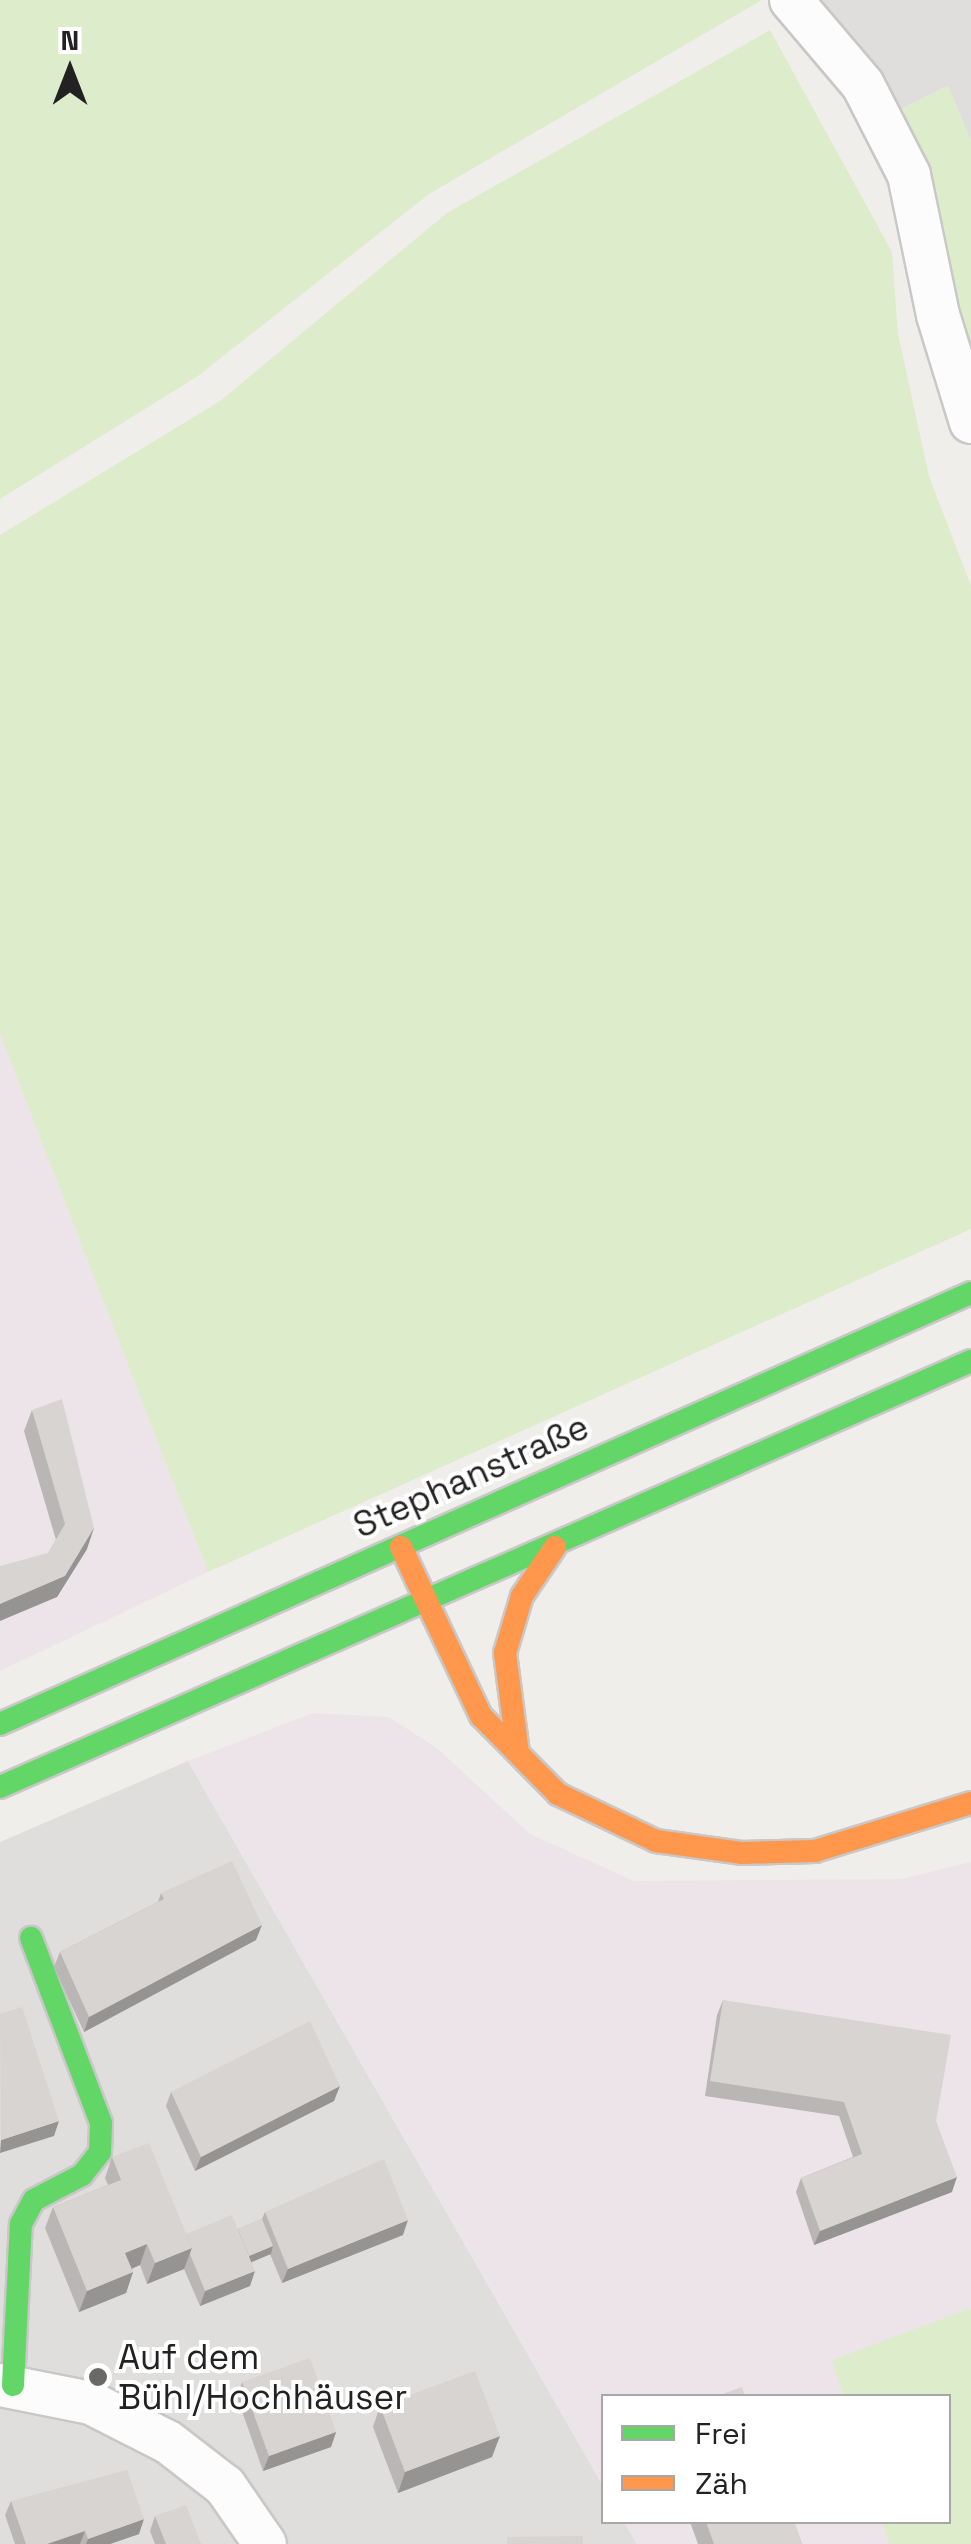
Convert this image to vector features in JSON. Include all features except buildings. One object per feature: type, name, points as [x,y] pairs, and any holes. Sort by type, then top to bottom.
[{"type":"main road","name":"Stephanstraße","points":[[0,1724],[971,1293]]},
{"type":"main road","points":[[0,1787],[429,1604],[971,1361]]},
{"type":"main road","points":[[401,1547],[481,1716],[558,1794],[656,1841],[741,1853],[815,1852],[971,1804]]},
{"type":"main road","points":[[518,1752],[505,1653],[522,1596],[556,1547]]},
{"type":"main road","points":[[6,2385],[21,2224],[34,2200],[82,2175],[100,2152],[101,2123],[31,1938]]},
{"type":"street","points":[[791,0],[863,85],[909,175],[938,314],[971,422]]},
{"type":"street","points":[[6,2385],[90,2403],[168,2442],[226,2486],[265,2544]]},
{"type":"shaded area","points":[[820,0],[971,0],[971,141],[948,86],[898,111]]},
{"type":"shaded area","points":[[0,1034],[208,1572],[0,1671]]},
{"type":"shaded area","points":[[313,1713],[389,1717],[438,1749],[530,1834],[634,1881],[901,1879],[971,1862],[971,2308],[833,2360],[842,2394],[601,2394],[601,2483],[188,1761]]},
{"type":"shaded area","points":[[188,1761],[601,2483],[601,2524],[625,2524],[637,2544],[0,2544],[0,1842]]},
{"type":"shaded area","points":[[625,2524],[883,2524],[889,2544],[637,2544]]},
{"type":"green space","points":[[0,0],[762,0],[429,194],[198,376],[0,499]]},
{"type":"green space","points":[[770,30],[892,252],[898,334],[929,476],[971,586],[971,1229],[208,1572],[0,1034],[0,535],[220,401],[447,213]]},
{"type":"green space","points":[[948,86],[971,141],[971,361],[898,111]]},
{"type":"green space","points":[[971,2308],[971,2544],[889,2544],[883,2524],[951,2524],[951,2394],[842,2394],[832,2360]]},
{"type":"traffic: fast","points":[[0,1724],[971,1293]]},
{"type":"traffic: fast","points":[[0,1787],[971,1361]]},
{"type":"traffic: fast","points":[[13,2385],[21,2224],[34,2200],[82,2175],[100,2152],[101,2123],[31,1938]]},
{"type":"traffic: slow","points":[[401,1547],[481,1716],[558,1794],[656,1841],[741,1853],[815,1851],[971,1803]]},
{"type":"traffic: slow","points":[[518,1753],[505,1653],[522,1596],[555,1547]]},
{"type":"place","name":"Auf dem Bühl/Hochhäuser","points":[[98,2377]]}]
